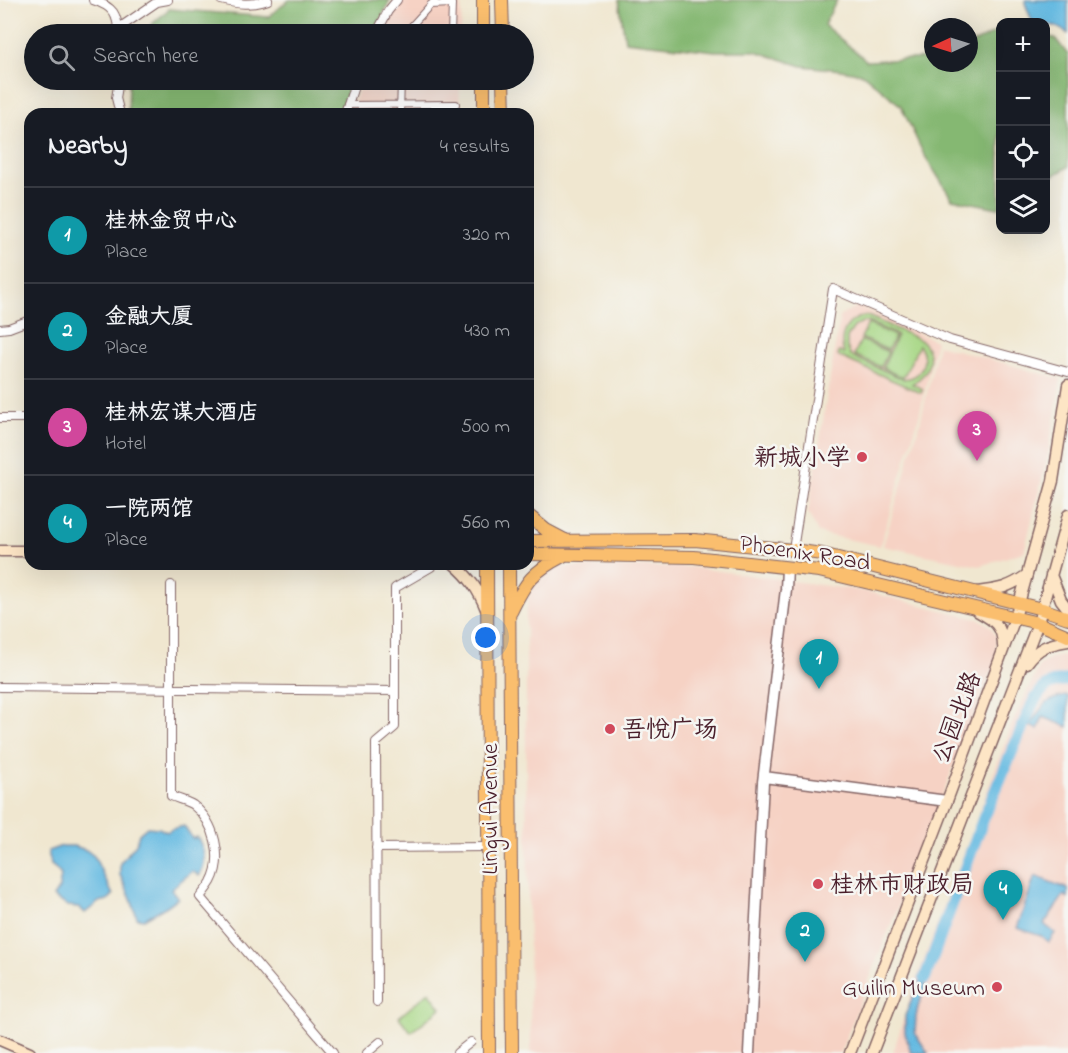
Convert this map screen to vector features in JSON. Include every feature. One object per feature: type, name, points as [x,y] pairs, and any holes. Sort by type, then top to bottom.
[{"type":"main road","points":[[483,0],[483,24]]},
{"type":"main road","points":[[502,0],[502,24]]},
{"type":"main road","points":[[484,90],[484,108]]},
{"type":"main road","points":[[503,90],[504,108]]},
{"type":"main road","name":"公园北路","points":[[850,1053],[1016,618],[1053,481],[1068,385]]},
{"type":"main road","points":[[872,1053],[1038,623],[1068,515]]},
{"type":"main road","points":[[534,520],[566,541]]},
{"type":"main road","name":"Phoenix Road","points":[[534,541],[695,540],[793,550],[1020,603],[1068,618]]},
{"type":"main road","points":[[0,551],[24,551]]},
{"type":"main road","name":"Phoenix Road","points":[[534,554],[694,557],[819,571],[1038,623],[1068,636]]},
{"type":"main road","points":[[509,615],[523,588],[535,572],[564,555]]},
{"type":"main road","points":[[461,570],[479,592],[487,613]]},
{"type":"main road","name":"Lingui Avenue","points":[[487,570],[489,1053]]},
{"type":"main road","name":"Lingui Avenue","points":[[509,570],[512,1053]]},
{"type":"main road","points":[[975,592],[1012,586],[1027,575]]},
{"type":"main road","points":[[1051,575],[1061,600],[1068,609]]},
{"type":"main road","points":[[971,608],[998,624],[1003,638],[1003,651]]},
{"type":"main road","points":[[1017,678],[1034,653],[1047,645],[1068,641]]},
{"type":"main road","points":[[0,1040],[30,1053]]},
{"type":"street","points":[[93,0],[107,5],[117,17],[118,24]]},
{"type":"street","points":[[128,24],[157,2],[168,0]]},
{"type":"street","points":[[221,0],[244,4],[268,0]]},
{"type":"street","points":[[381,24],[397,0]]},
{"type":"street","points":[[413,24],[433,3],[452,4],[452,24]]},
{"type":"street","points":[[117,90],[116,98],[118,108]]},
{"type":"street","points":[[346,108],[353,90]]},
{"type":"street","points":[[400,108],[401,90]]},
{"type":"street","points":[[368,108],[456,104]]},
{"type":"street","points":[[793,550],[833,290],[950,340],[1068,372]]},
{"type":"street","points":[[0,329],[24,322]]},
{"type":"street","points":[[0,418],[24,418]]},
{"type":"street","points":[[749,1053],[767,780],[786,589],[791,568]]},
{"type":"street","points":[[377,1002],[376,743],[395,727],[394,588],[426,570]]},
{"type":"street","points":[[171,585],[171,796],[192,805],[199,812],[209,826],[217,849],[215,873],[200,897],[333,1053]]},
{"type":"street","points":[[0,687],[395,691]]},
{"type":"street","points":[[767,780],[946,803]]},
{"type":"street","points":[[755,1053],[767,780]]},
{"type":"street","points":[[376,848],[488,848]]},
{"type":"street","points":[[367,1053],[380,1042]]},
{"type":"street","points":[[457,1053],[471,1042]]},
{"type":"shaded area","points":[[403,0],[462,0],[461,24],[382,24]]},
{"type":"shaded area","points":[[358,90],[460,90],[459,108],[352,108]]},
{"type":"shaded area","name":"新城小学","points":[[858,306],[936,341],[919,416],[880,546],[818,533],[808,513],[840,316]]},
{"type":"shaded area","points":[[938,345],[1061,379],[1048,454],[1024,552],[979,566],[883,546],[921,419]]},
{"type":"shaded area","points":[[552,567],[690,567],[864,591],[981,620],[990,626],[996,635],[994,664],[840,1053],[531,1053],[526,780],[526,613],[535,581]]},
{"type":"shaded area","points":[[1063,656],[1068,658],[1068,1053],[893,1053],[911,994],[1014,719],[1040,665],[1051,658]]},
{"type":"green space","points":[[289,0],[390,0],[379,24],[152,24],[169,9],[268,17]]},
{"type":"green space","points":[[619,0],[837,0],[824,25],[867,61],[924,58],[924,72],[978,72],[978,41],[996,32],[996,208],[952,199],[923,153],[901,106],[863,74],[802,66],[755,51],[715,51],[625,41]]},
{"type":"green space","points":[[1050,37],[1055,38],[1068,55],[1068,167],[1050,178]]},
{"type":"green space","points":[[129,90],[348,90],[341,108],[128,108]]},
{"type":"green space","points":[[867,316],[921,340],[926,346],[929,364],[923,375],[912,384],[923,389],[921,393],[838,356],[839,352],[844,353],[843,334],[849,324],[860,317]],"holes":[[[862,322],[868,322],[897,335],[883,368],[903,378],[919,345],[924,356],[919,372],[910,378],[903,379],[851,356],[847,347],[847,337],[854,327]]]},
{"type":"green space","points":[[868,324],[895,336],[888,350],[861,338]]},
{"type":"green space","points":[[861,340],[888,352],[881,367],[854,355]]},
{"type":"green space","points":[[429,992],[441,1008],[411,1032],[399,1017]]},
{"type":"water","points":[[1025,0],[1068,0],[1068,34],[1050,25],[1050,18],[1031,18]]},
{"type":"water","points":[[1068,696],[1068,727],[1043,717],[1038,729],[1029,726],[1048,702]]},
{"type":"water","points":[[184,826],[193,839],[197,837],[202,846],[204,862],[202,871],[199,876],[193,871],[171,889],[178,898],[167,906],[144,919],[137,918],[120,875],[120,863],[136,844],[139,834],[147,827],[159,828],[167,832]]},
{"type":"water","points":[[62,846],[74,846],[94,856],[113,895],[108,900],[99,902],[85,913],[79,907],[68,906],[53,897],[59,888],[61,875],[51,865],[48,851]]},
{"type":"water","points":[[1035,876],[1068,889],[1068,898],[1064,895],[1044,924],[1055,933],[1049,942],[1041,936],[1017,928]]},
{"type":"water","points":[[925,978],[925,988],[916,1017],[915,1033],[928,1053],[911,1053],[905,1033],[905,1016],[917,986]]},
{"type":"waterway","points":[[925,978],[984,817],[1032,705],[1046,686],[1068,680]]},
{"type":"place","name":"新城小学","points":[[862,457]]},
{"type":"place","name":"桂林宏谋大酒店","points":[[977,461]]},
{"type":"place","name":"桂林金贸中心","points":[[819,689]]},
{"type":"place","name":"吾悦广场","points":[[610,729]]},
{"type":"place","name":"桂林市财政局","points":[[818,884]]},
{"type":"place","name":"一院两馆","points":[[1003,920]]},
{"type":"place","name":"金融大厦","points":[[805,962]]},
{"type":"place","name":"Guilin Museum","points":[[997,987]]}]
